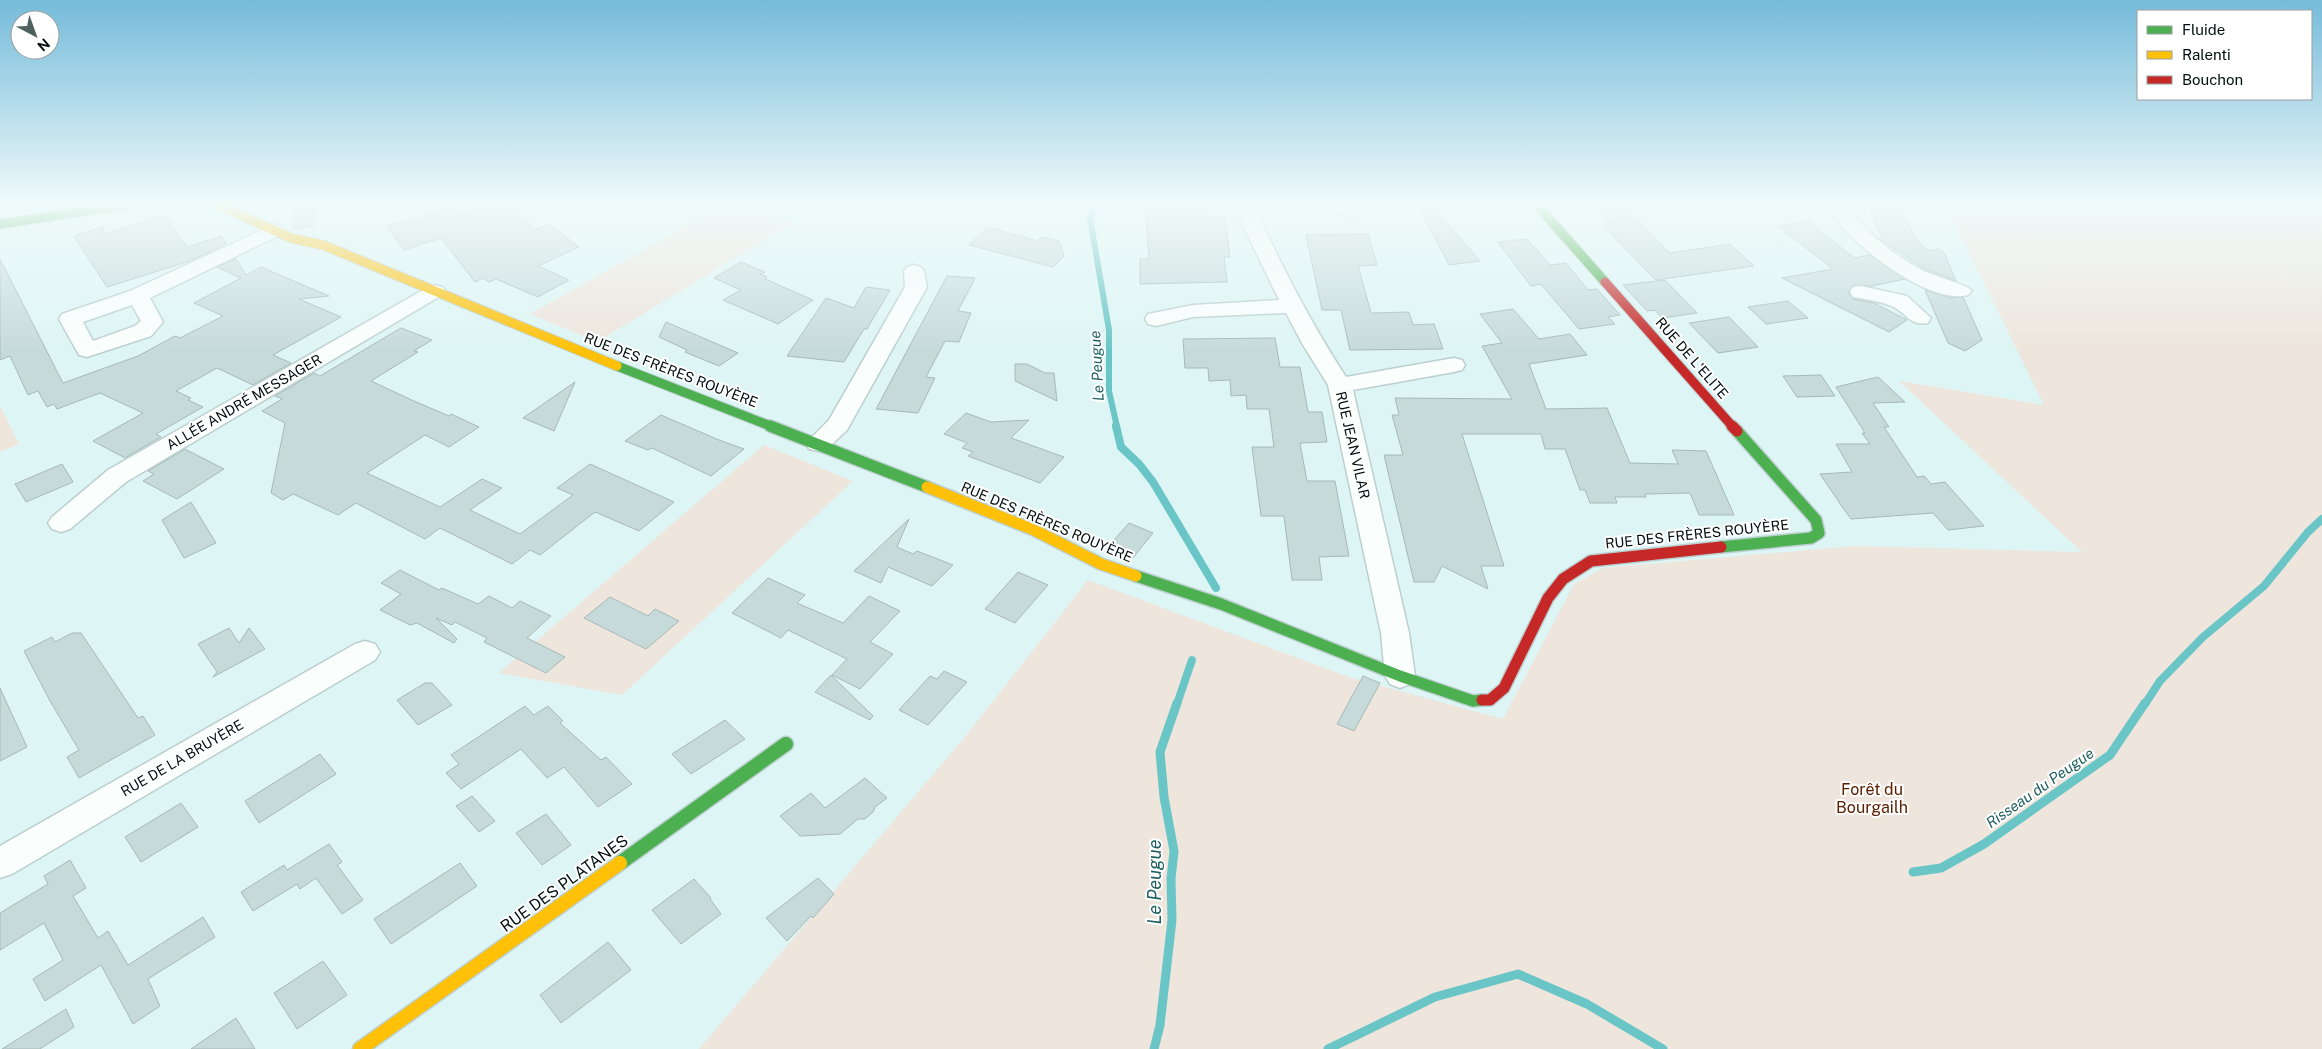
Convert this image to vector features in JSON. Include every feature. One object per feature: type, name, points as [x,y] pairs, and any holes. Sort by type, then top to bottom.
[{"type":"street","points":[[138,296],[225,254]]},
{"type":"street","name":"RUE DES FRÈRES ROUYÈRE","points":[[343,254],[601,360],[818,443],[1034,530],[1101,564],[1221,604],[1400,676],[1473,701],[1490,700],[1504,688],[1548,598],[1563,579],[1591,561],[1811,538],[1818,533]]},
{"type":"street","name":"RUE JEAN VILAR","points":[[1267,254],[1314,345],[1340,385],[1395,634],[1400,676]]},
{"type":"street","name":"RUE DE L'ELITE","points":[[1581,254],[1816,520],[1818,533]]},
{"type":"street","points":[[1886,254],[1931,282],[1961,291]]},
{"type":"street","points":[[818,443],[838,425],[916,287],[914,271]]},
{"type":"street","points":[[1899,301],[1921,290],[1931,282]]},
{"type":"street","name":"ALLÉE ANDRÉ MESSAGER","points":[[61,523],[117,476],[435,291]]},
{"type":"street","points":[[1861,292],[1899,301],[1920,318]]},
{"type":"street","points":[[1156,319],[1193,311],[1293,306]]},
{"type":"street","points":[[1340,385],[1454,365]]},
{"type":"street","name":"RUE DE LA BRUYÈRE","points":[[0,864],[365,652]]},
{"type":"street","name":"RUE DES PLATANES","points":[[360,1049],[786,744]]},
{"type":"green space","points":[[637,254],[741,254],[597,342],[530,314]]},
{"type":"green space","name":"Forêt du Bourgailh","points":[[1970,254],[2322,254],[2322,1049],[699,1049],[965,737],[1088,580],[1349,677],[1503,719],[1574,584],[1603,568],[1855,546],[2082,552],[1899,381],[2044,405]]},
{"type":"green space","points":[[0,406],[19,444],[0,452]]},
{"type":"green space","points":[[764,445],[853,481],[622,695],[499,673]]},
{"type":"building","points":[[86,254],[205,254],[190,261],[107,287]]},
{"type":"building","points":[[453,254],[564,254],[538,266],[569,280],[538,297],[496,279],[489,282],[483,278],[475,282]]},
{"type":"building","points":[[1003,254],[1063,254],[1064,256],[1053,267]]},
{"type":"building","points":[[1149,254],[1230,254],[1230,257],[1224,257],[1227,282],[1140,284],[1140,259],[1149,259]]},
{"type":"building","points":[[1310,254],[1374,254],[1377,265],[1358,266],[1371,313],[1409,312],[1413,325],[1434,324],[1443,349],[1350,350],[1341,310],[1322,310]]},
{"type":"building","points":[[1443,254],[1474,254],[1480,261],[1449,265]]},
{"type":"building","points":[[1507,254],[1540,254],[1550,265],[1566,263],[1588,290],[1597,289],[1620,315],[1608,317],[1615,324],[1579,329],[1541,284],[1531,286]]},
{"type":"building","points":[[1630,254],[1741,254],[1754,266],[1656,280]]},
{"type":"building","points":[[1814,254],[1849,254],[1854,258],[1870,255],[1905,279],[1872,286],[1853,285],[1848,293],[1853,299],[1874,303],[1907,320],[1889,332],[1782,278],[1833,269]]},
{"type":"building","points":[[1902,254],[1945,254],[1956,281],[1923,268]]},
{"type":"building","points":[[0,259],[63,383],[138,356],[175,336],[180,338],[223,316],[194,303],[241,278],[217,267],[236,259],[246,275],[261,267],[329,296],[299,299],[341,317],[273,355],[291,363],[253,385],[217,368],[176,391],[191,398],[188,400],[203,407],[156,434],[161,437],[125,458],[93,441],[143,413],[100,393],[57,409],[54,404],[47,407],[38,391],[28,395],[10,356],[0,360]]},
{"type":"building","points":[[741,262],[765,272],[760,274],[767,277],[765,279],[813,300],[778,324],[723,300],[741,290],[714,278]]},
{"type":"building","points":[[947,276],[975,278],[958,311],[971,313],[959,342],[945,341],[926,377],[935,378],[918,413],[876,409]]},
{"type":"building","points":[[1665,280],[1697,313],[1662,318],[1655,310],[1647,311],[1623,285]]},
{"type":"building","points":[[866,287],[890,290],[867,329],[864,329],[844,362],[787,356],[826,298],[854,308]]},
{"type":"building","points":[[1925,290],[1951,298],[1963,297],[1982,340],[1965,351],[1948,343]]},
{"type":"building","points":[[1788,301],[1808,318],[1766,324],[1748,307]]},
{"type":"building","points":[[1513,309],[1539,339],[1570,334],[1587,355],[1529,364],[1546,409],[1607,408],[1630,463],[1678,464],[1672,450],[1706,451],[1734,515],[1699,515],[1690,493],[1645,494],[1646,497],[1615,497],[1617,503],[1590,503],[1585,490],[1580,490],[1565,449],[1545,449],[1541,434],[1462,434],[1504,566],[1481,566],[1488,589],[1442,566],[1434,582],[1414,582],[1384,455],[1403,455],[1392,415],[1399,415],[1395,398],[1512,399],[1482,346],[1502,343],[1480,314]]},
{"type":"building","points":[[1729,317],[1758,347],[1718,353],[1689,323]]},
{"type":"building","points":[[666,322],[738,353],[719,366],[685,352],[687,350],[659,337]]},
{"type":"building","points":[[401,328],[432,340],[414,351],[418,352],[371,381],[449,416],[451,414],[479,427],[449,447],[425,435],[367,473],[440,507],[482,479],[502,488],[470,510],[520,534],[573,495],[557,488],[590,464],[674,502],[639,531],[595,512],[540,555],[530,550],[512,564],[440,528],[425,539],[356,503],[338,515],[293,494],[283,500],[271,493],[285,423],[262,411],[282,399],[275,396],[314,373],[320,376]]},
{"type":"building","points":[[1275,338],[1280,367],[1300,367],[1308,412],[1322,412],[1327,442],[1300,443],[1307,481],[1335,481],[1349,556],[1319,557],[1322,580],[1292,580],[1284,516],[1261,516],[1252,447],[1274,447],[1269,409],[1247,409],[1246,395],[1231,396],[1230,380],[1209,381],[1208,368],[1185,368],[1183,339]]},
{"type":"building","points":[[1015,364],[1027,364],[1045,373],[1054,373],[1057,401],[1015,381]]},
{"type":"building","points":[[1821,375],[1835,396],[1797,397],[1783,376]]},
{"type":"building","points":[[1878,377],[1905,402],[1873,403],[1889,427],[1884,427],[1917,477],[1924,476],[1931,484],[1945,482],[1984,526],[1948,530],[1933,513],[1851,519],[1843,508],[1820,474],[1852,472],[1836,444],[1870,444],[1836,387]]},
{"type":"building","points":[[575,382],[554,431],[523,418]]},
{"type":"building","points":[[966,413],[991,422],[1029,420],[1011,438],[1064,457],[1040,483],[968,456],[973,452],[962,448],[967,443],[944,434]]},
{"type":"building","points":[[661,415],[744,449],[711,476],[652,448],[648,450],[625,441]]},
{"type":"building","points":[[185,449],[224,469],[177,499],[143,481],[154,474],[148,471]]},
{"type":"building","points":[[62,464],[73,482],[26,502],[15,484]]},
{"type":"building","points":[[191,502],[216,543],[184,558],[162,520]]},
{"type":"building","points":[[909,519],[897,547],[913,554],[917,551],[953,565],[932,586],[888,567],[881,583],[854,571]]},
{"type":"building","points":[[1129,523],[1153,533],[1132,559],[1107,548]]},
{"type":"building","points":[[400,570],[439,590],[442,588],[478,604],[489,596],[512,608],[520,601],[551,616],[527,638],[565,657],[546,673],[484,642],[487,638],[455,622],[452,625],[436,618],[457,639],[454,643],[417,623],[410,625],[380,610],[401,594],[381,583]]},
{"type":"building","points":[[1018,572],[1048,585],[1015,623],[985,609]]},
{"type":"building","points":[[768,578],[805,595],[797,603],[843,623],[869,596],[900,611],[870,642],[893,654],[860,689],[832,675],[847,659],[788,630],[781,638],[732,613]]},
{"type":"building","points":[[610,597],[648,616],[655,609],[679,621],[646,649],[584,618]]},
{"type":"building","points":[[229,628],[239,643],[249,628],[265,649],[213,677],[217,672],[198,644]]},
{"type":"building","points":[[72,633],[81,633],[138,718],[143,716],[155,735],[79,778],[67,757],[79,750],[50,701],[24,651],[52,637],[55,642]]},
{"type":"building","points":[[944,671],[967,682],[928,725],[899,710],[930,676],[937,679]]},
{"type":"building","points":[[831,675],[873,716],[870,720],[815,692]]},
{"type":"building","points":[[1363,676],[1380,683],[1354,731],[1337,724]]},
{"type":"building","points":[[425,683],[432,683],[452,705],[418,725],[397,700]]},
{"type":"building","points":[[0,688],[27,747],[0,761]]},
{"type":"building","points":[[525,706],[534,715],[548,706],[563,721],[560,723],[601,760],[606,757],[632,784],[598,807],[564,767],[547,778],[521,749],[461,789],[446,773],[459,764],[451,755]]},
{"type":"building","points":[[725,720],[745,739],[691,774],[672,754]]},
{"type":"building","points":[[320,754],[336,774],[259,823],[245,801]]},
{"type":"building","points":[[865,778],[887,798],[875,807],[873,812],[865,819],[858,819],[840,834],[800,836],[780,816],[811,793],[825,808]]},
{"type":"building","points":[[472,796],[495,821],[479,832],[456,806]]},
{"type":"building","points":[[181,803],[198,827],[141,862],[125,837]]},
{"type":"building","points":[[546,814],[571,845],[542,865],[516,833]]},
{"type":"building","points":[[329,844],[342,862],[337,865],[363,900],[342,914],[316,878],[300,889],[297,884],[253,911],[241,892],[284,865],[287,870]]},
{"type":"building","points":[[70,860],[86,888],[73,896],[98,938],[108,931],[128,965],[203,917],[215,937],[148,979],[160,1006],[133,1024],[101,965],[45,1001],[33,979],[63,960],[44,923],[0,950],[0,913],[48,884],[44,876]]},
{"type":"building","points":[[460,863],[477,886],[391,944],[374,919]]},
{"type":"building","points":[[818,878],[834,894],[813,918],[811,916],[787,941],[766,918]]},
{"type":"building","points":[[694,879],[711,898],[721,914],[681,944],[652,910]]},
{"type":"building","points":[[608,942],[631,970],[561,1023],[540,995]]},
{"type":"building","points":[[323,961],[347,995],[297,1029],[274,993]]},
{"type":"building","points":[[66,1009],[74,1027],[40,1049],[2,1049]]},
{"type":"building","points":[[236,1018],[255,1049],[191,1049]]},
{"type":"waterway","name":"Le Peugue","points":[[1096,254],[1109,330],[1109,391],[1117,427]]},
{"type":"waterway","name":"Le Peugue","points":[[1116,426],[1121,447],[1139,464],[1153,482],[1216,588]]},
{"type":"waterway","name":"Risseau du Peugue","points":[[2145,704],[2160,681],[2203,637],[2264,586],[2308,532],[2322,519]]},
{"type":"waterway","name":"Le Peugue","points":[[1177,704],[1192,660]]},
{"type":"waterway","name":"Le Peugue","points":[[1154,1049],[1160,1025],[1172,920],[1171,879],[1174,851],[1164,797],[1160,752],[1177,703]]},
{"type":"waterway","name":"Risseau du Peugue","points":[[1913,872],[1941,868],[1984,844],[2110,755],[2145,703]]},
{"type":"waterway","points":[[1328,1049],[1435,997],[1518,974],[1587,1004],[1663,1049]]},
{"type":"traffic: fast","points":[[1580,254],[1605,282]]},
{"type":"traffic: fast","points":[[617,366],[927,487]]},
{"type":"traffic: fast","points":[[1721,547],[1811,538],[1819,533],[1816,520],[1737,431]]},
{"type":"traffic: fast","points":[[1136,576],[1221,604],[1400,676],[1473,701],[1482,700]]},
{"type":"traffic: fast","points":[[620,863],[786,744]]},
{"type":"traffic: slow","points":[[345,254],[617,366]]},
{"type":"traffic: slow","points":[[927,487],[1034,530],[1101,564],[1136,576]]},
{"type":"traffic: slow","points":[[360,1049],[620,863]]},
{"type":"traffic: jam","points":[[1605,282],[1737,431]]},
{"type":"traffic: jam","points":[[1482,700],[1490,700],[1504,688],[1548,598],[1563,579],[1591,561],[1721,547]]}]
